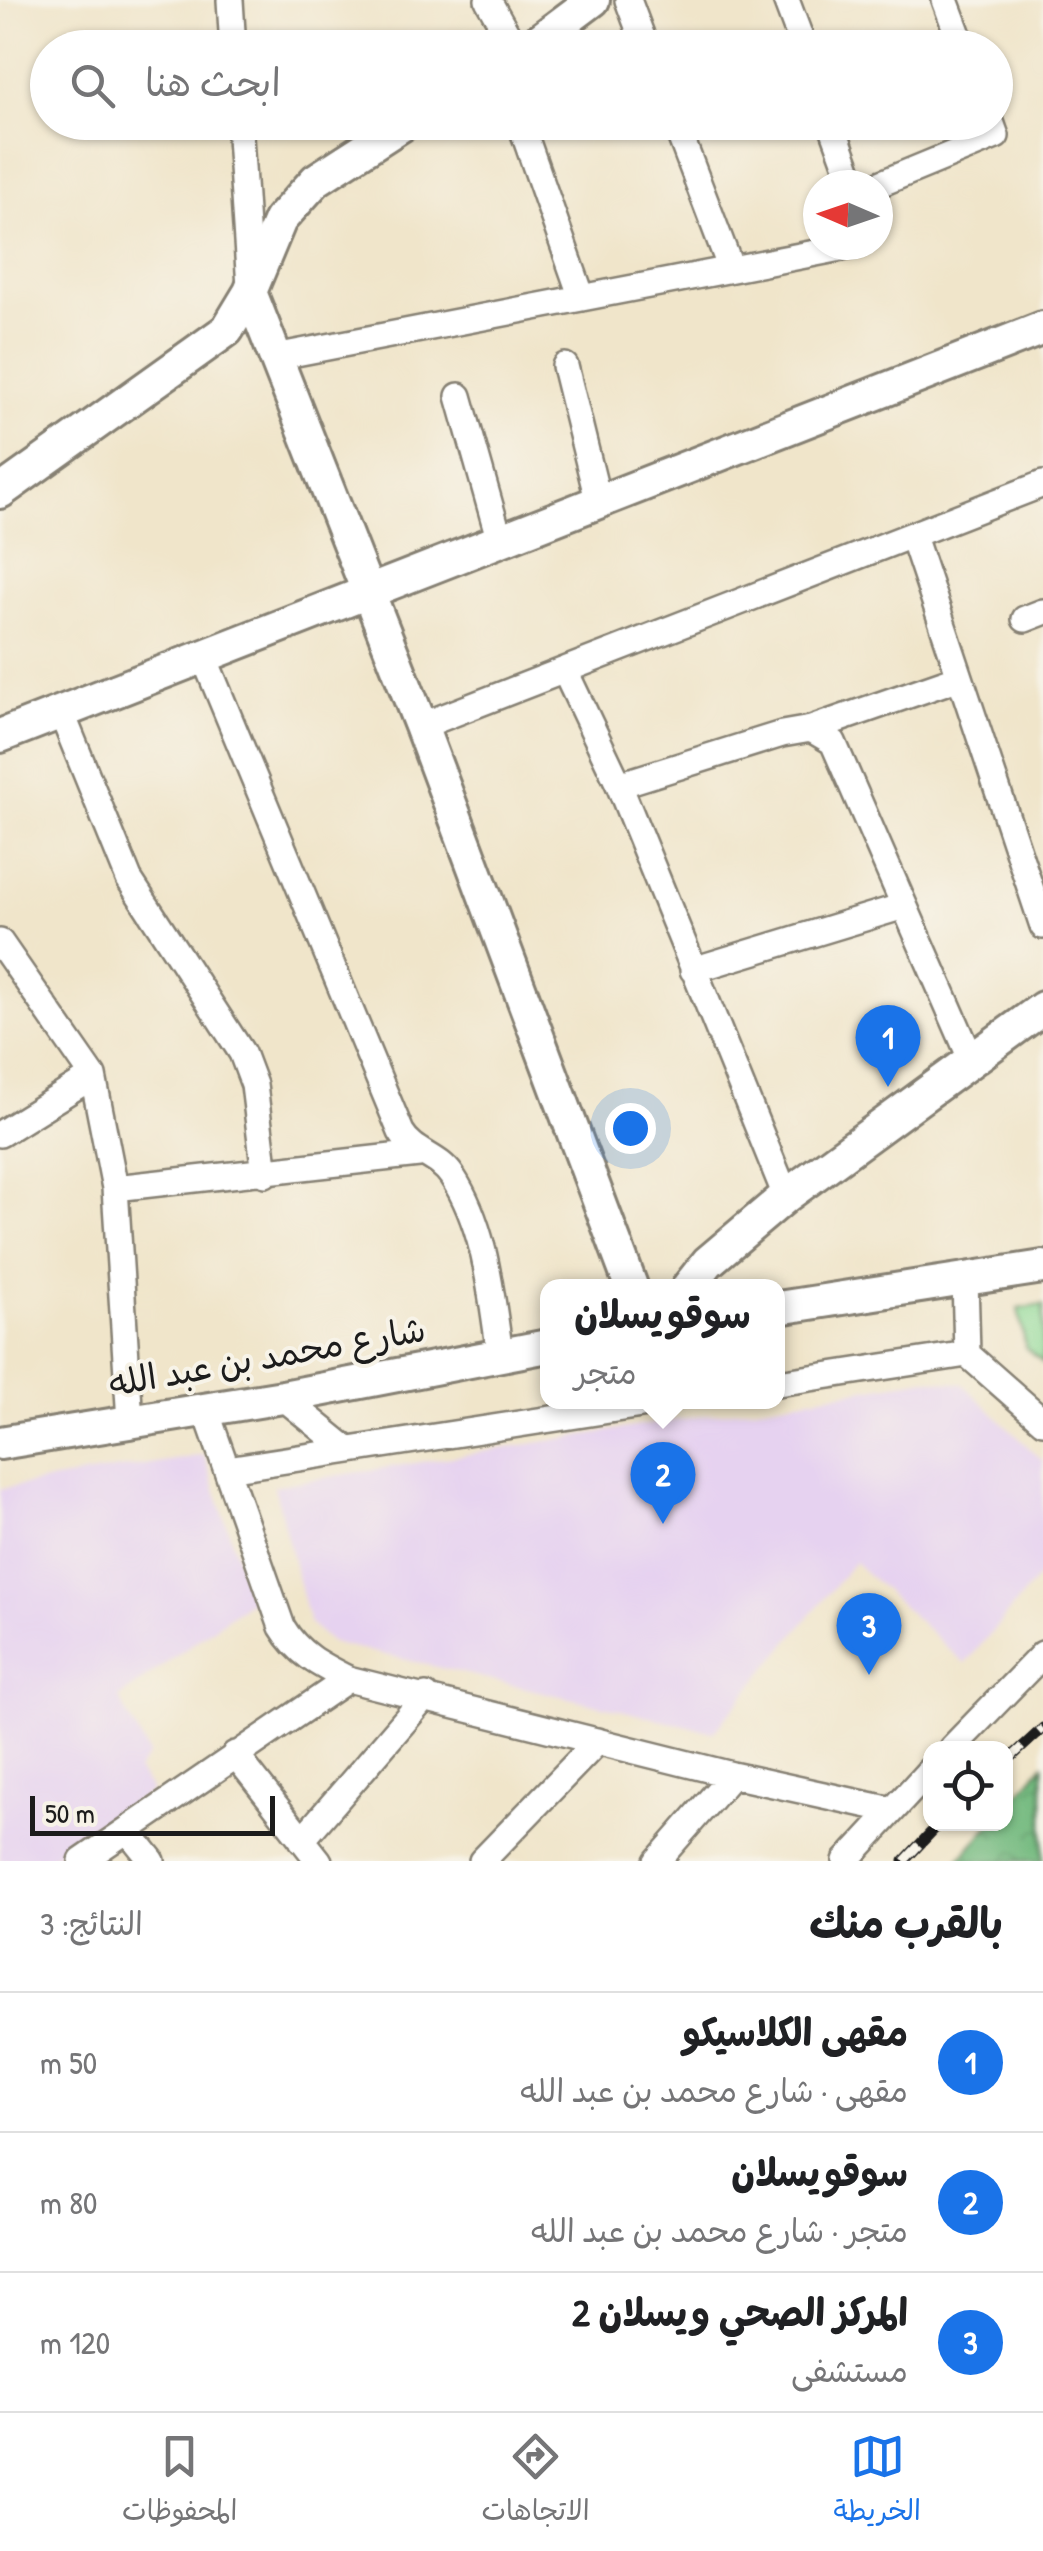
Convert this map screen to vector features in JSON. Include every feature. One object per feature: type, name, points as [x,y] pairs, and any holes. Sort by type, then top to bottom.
[{"type":"street","points":[[230,0],[232,30]]},
{"type":"street","points":[[488,0],[505,30]]},
{"type":"street","points":[[553,30],[593,0]]},
{"type":"street","points":[[628,0],[639,30]]},
{"type":"street","points":[[786,0],[797,30]]},
{"type":"street","points":[[945,0],[956,30]]},
{"type":"street","points":[[239,140],[250,292],[421,726],[628,1279]]},
{"type":"street","points":[[0,492],[226,330],[250,292],[280,220],[316,180],[378,140]]},
{"type":"street","points":[[526,140],[582,298]]},
{"type":"street","points":[[682,140],[731,269]]},
{"type":"street","points":[[838,140],[849,170]]},
{"type":"street","points":[[893,178],[986,140]]},
{"type":"street","points":[[275,357],[803,255]]},
{"type":"street","points":[[0,736],[1043,328]]},
{"type":"street","points":[[565,366],[599,504]]},
{"type":"street","points":[[458,396],[500,541]]},
{"type":"street","points":[[421,726],[1043,484]]},
{"type":"street","points":[[913,536],[1043,926]]},
{"type":"street","points":[[203,656],[401,1132],[419,1154],[438,1162],[450,1174],[469,1209],[487,1264],[500,1354]]},
{"type":"street","points":[[566,671],[619,785],[786,1196]]},
{"type":"street","points":[[619,785],[782,734],[811,730],[960,677]]},
{"type":"street","points":[[62,714],[129,879],[242,1053],[254,1084],[265,1174]]},
{"type":"street","points":[[811,730],[833,742],[972,1061]]},
{"type":"street","points":[[693,970],[904,906]]},
{"type":"street","points":[[3,954],[93,1076],[115,1188],[130,1421]]},
{"type":"street","points":[[695,1279],[708,1262],[786,1196],[1043,1008]]},
{"type":"street","points":[[0,1134],[93,1076]]},
{"type":"street","points":[[115,1188],[419,1154]]},
{"type":"street","points":[[785,1307],[1043,1267]]},
{"type":"street","points":[[965,1279],[967,1354],[1043,1421]]},
{"type":"street","name":"شارع محمد بن عبد الله","points":[[0,1443],[283,1397],[540,1347]]},
{"type":"street","points":[[785,1383],[967,1354]]},
{"type":"street","points":[[283,1397],[348,1450]]},
{"type":"street","points":[[205,1408],[282,1627],[294,1647],[348,1679],[732,1775],[892,1810]]},
{"type":"street","points":[[226,1469],[614,1409]]},
{"type":"street","points":[[959,1741],[1043,1654]]},
{"type":"street","points":[[82,1861],[348,1679]]},
{"type":"street","points":[[302,1840],[426,1696]]},
{"type":"street","points":[[482,1861],[598,1741]]},
{"type":"street","points":[[235,1754],[319,1861]]},
{"type":"street","points":[[656,1861],[732,1775]]},
{"type":"street","points":[[846,1861],[923,1777]]},
{"type":"street","points":[[128,1831],[152,1861]]},
{"type":"shaded area","points":[[927,1379],[963,1384],[1043,1461],[1043,1571],[965,1664],[854,1562],[714,1732],[330,1642],[309,1623],[274,1486],[744,1409],[785,1409],[785,1402]]},
{"type":"shaded area","points":[[204,1455],[251,1600],[119,1698],[149,1755],[137,1771],[152,1791],[45,1861],[0,1861],[0,1489]]},
{"type":"green space","points":[[1043,1305],[1043,1363],[1026,1348],[1018,1309]]},
{"type":"green space","points":[[1043,1765],[1043,1861],[958,1861],[985,1831],[1013,1831],[1013,1800]]},
{"type":"railway","points":[[1013,1756],[1043,1728]]},
{"type":"railway","points":[[904,1861],[932,1831]]},
{"type":"place","name":"مقهى الكلاسيكو","points":[[888,1087]]},
{"type":"place","name":"سوقويسلان","points":[[663,1524]]},
{"type":"place","name":"المركز الصحي ويسلان 2","points":[[869,1675]]}]
